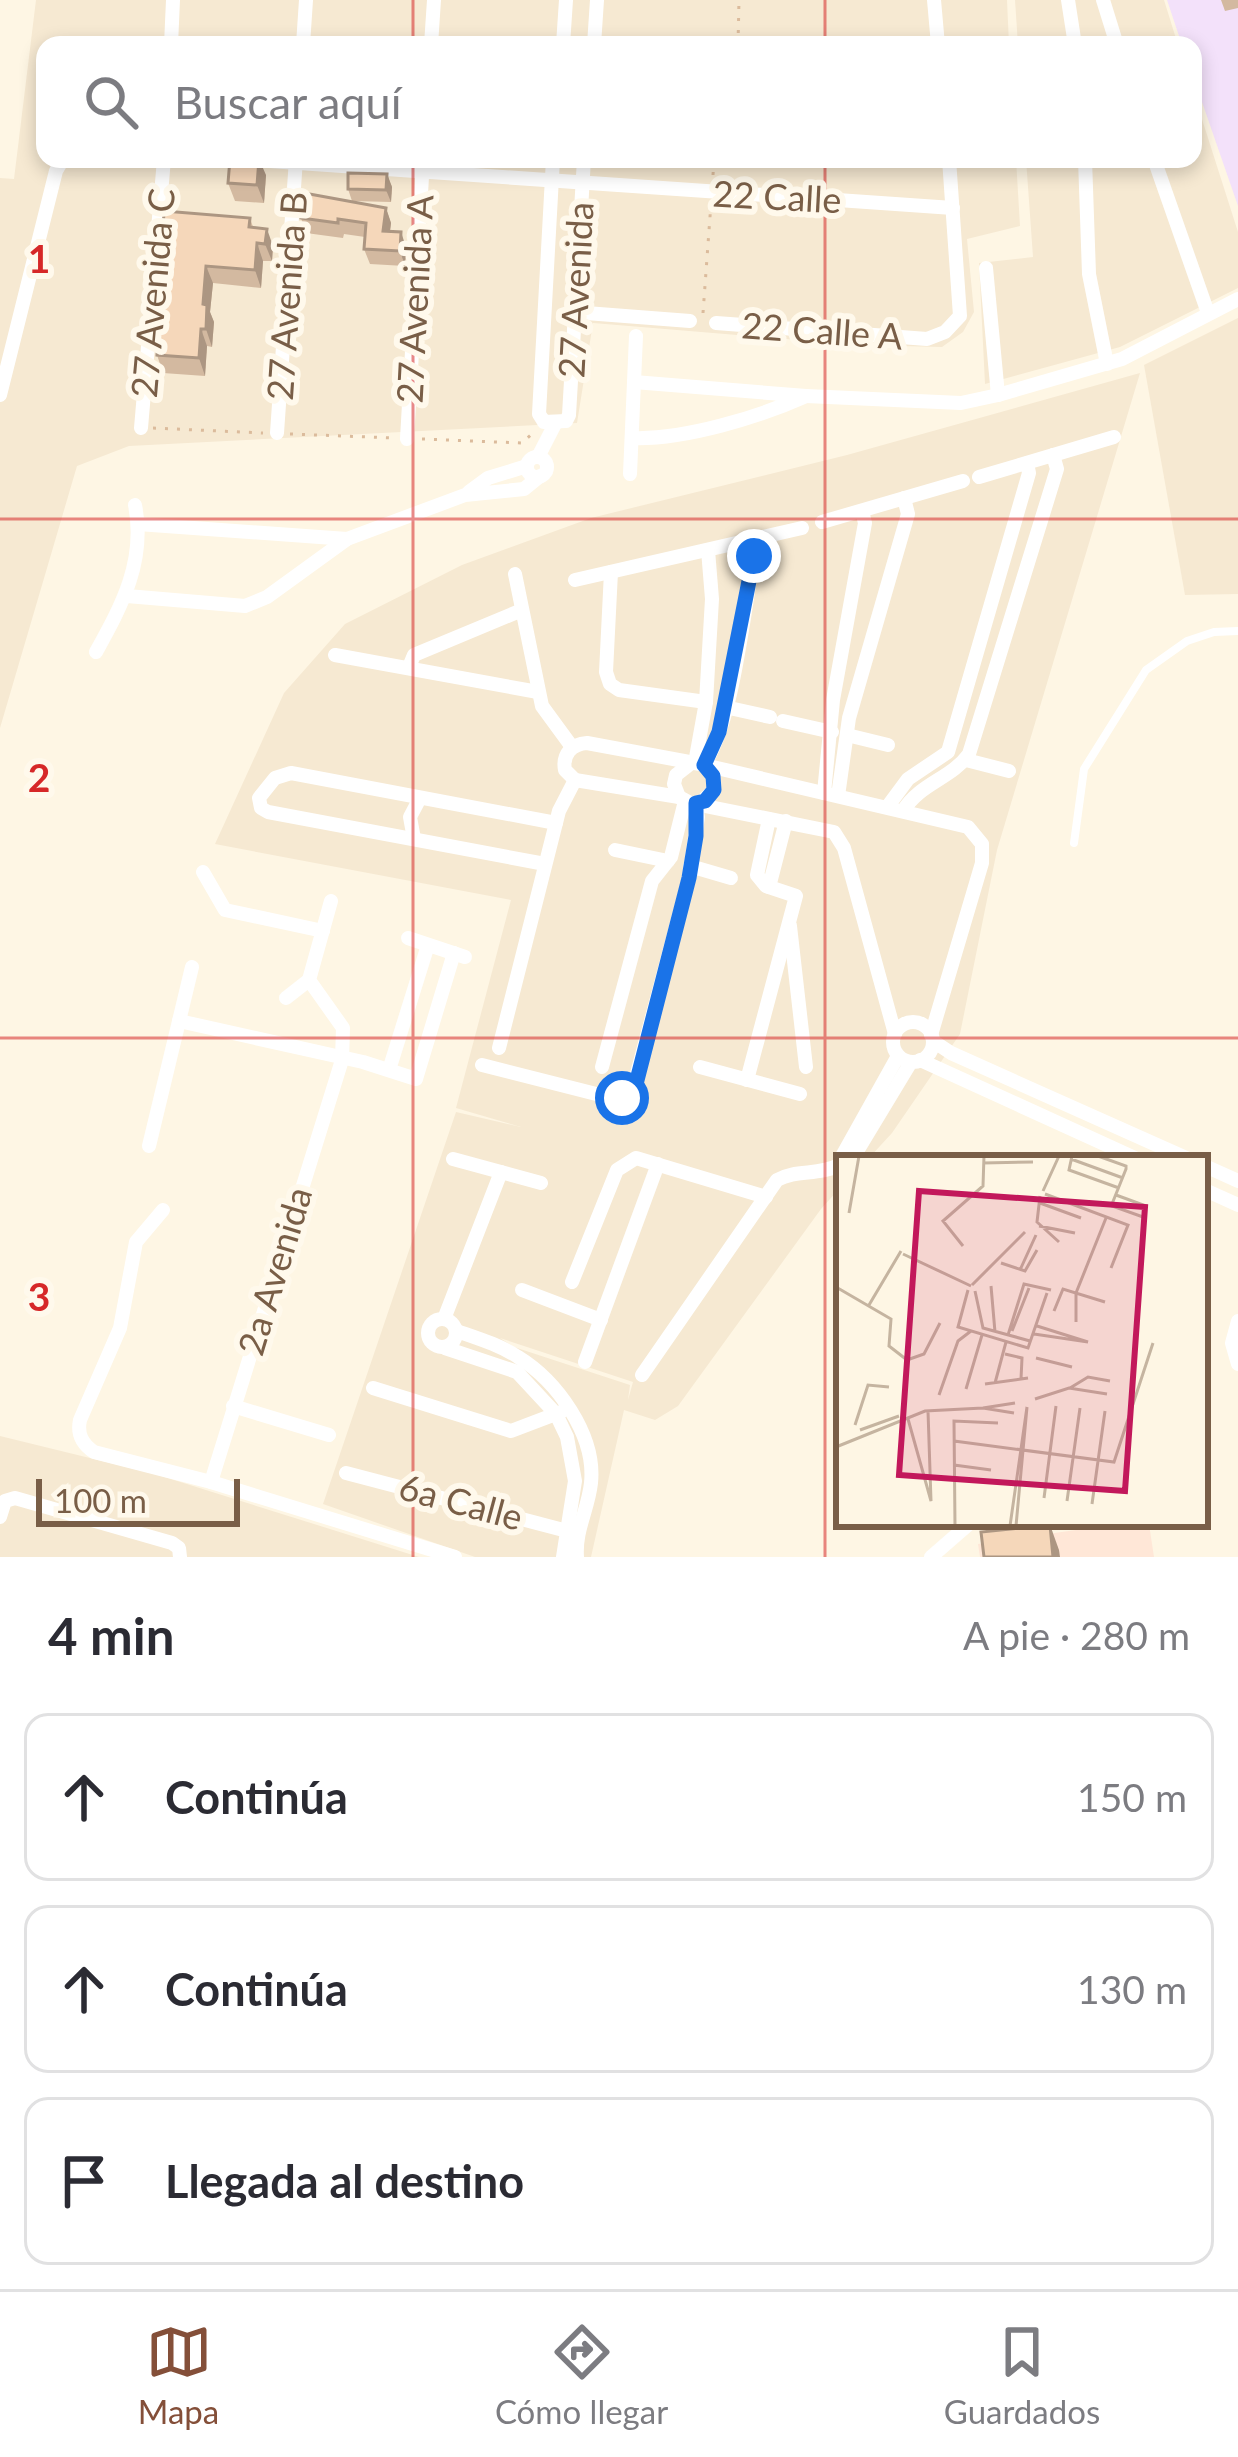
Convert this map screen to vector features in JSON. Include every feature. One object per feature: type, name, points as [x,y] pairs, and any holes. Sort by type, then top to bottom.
[{"type":"street","points":[[171,36],[173,0]]},
{"type":"street","points":[[304,36],[306,0]]},
{"type":"street","points":[[432,36],[434,0]]},
{"type":"street","points":[[564,36],[566,0]]},
{"type":"street","points":[[595,36],[597,0]]},
{"type":"street","points":[[934,0],[937,36]]},
{"type":"street","points":[[1068,0],[1074,36]]},
{"type":"street","points":[[1103,0],[1114,36]]},
{"type":"street","points":[[0,395],[58,168]]},
{"type":"street","name":"27 Avenida C","points":[[141,428],[163,168]]},
{"type":"street","name":"27 Avenida B","points":[[277,433],[296,168]]},
{"type":"street","name":"27 Avenida A","points":[[406,439],[423,168]]},
{"type":"street","name":"22 Calle","points":[[431,168],[550,183],[953,208]]},
{"type":"street","name":"27 Avenida","points":[[552,168],[539,414],[550,422],[566,421],[569,415],[583,168]]},
{"type":"street","points":[[950,168],[953,208]]},
{"type":"street","points":[[1085,168],[1089,274],[1107,364]]},
{"type":"street","points":[[1157,168],[1208,313]]},
{"type":"street","name":"22 Calle A","points":[[573,312],[927,339],[945,332],[960,316],[953,208]]},
{"type":"street","points":[[986,268],[998,395]]},
{"type":"street","points":[[634,382],[961,403],[1107,364],[1238,299]]},
{"type":"street","points":[[630,474],[636,336]]},
{"type":"street","points":[[632,438],[660,437],[772,411],[806,396]]},
{"type":"street","points":[[127,596],[244,606],[267,597],[347,539],[465,495],[488,478],[535,466],[550,422]]},
{"type":"street","points":[[822,522],[1114,437]]},
{"type":"street","points":[[895,809],[966,760],[1057,469],[1053,455]]},
{"type":"street","points":[[895,809],[908,779],[948,752],[1029,473],[1027,463]]},
{"type":"street","points":[[831,794],[840,734],[908,514],[904,498]]},
{"type":"street","points":[[96,652],[127,596],[137,552],[135,506]]},
{"type":"street","points":[[840,734],[833,700],[866,524],[862,511]]},
{"type":"street","points":[[138,524],[347,539]]},
{"type":"street","points":[[575,580],[802,528]]},
{"type":"street","points":[[482,1065],[622,1098],[635,1088],[696,836],[690,801],[675,789],[676,775],[699,765],[719,732],[754,556],[752,540]]},
{"type":"street","points":[[699,765],[712,599],[708,550]]},
{"type":"street","points":[[611,572],[605,672],[610,685],[706,702]]},
{"type":"street","points":[[515,574],[538,692],[549,718],[580,746],[699,765],[831,794],[963,825],[976,835],[982,863],[928,1055],[910,1059],[844,1155]]},
{"type":"street","points":[[409,667],[414,655],[522,610]]},
{"type":"street","points":[[335,655],[538,692]]},
{"type":"street","points":[[725,707],[888,745]]},
{"type":"street","points":[[580,746],[564,764],[575,780],[829,830],[842,842],[895,1034],[894,1048],[1128,1155]]},
{"type":"street","points":[[966,760],[1009,771]]},
{"type":"street","points":[[602,1067],[652,881],[668,861],[690,801],[714,790],[713,776],[699,765]]},
{"type":"street","points":[[545,864],[268,812],[261,808],[259,798],[275,778],[291,773],[556,824]]},
{"type":"street","points":[[499,1048],[556,824],[575,780]]},
{"type":"street","points":[[414,839],[410,817],[420,798]]},
{"type":"street","points":[[747,1080],[796,896],[769,887],[756,870],[770,819]]},
{"type":"street","points":[[769,887],[786,821]]},
{"type":"street","points":[[615,850],[668,861]]},
{"type":"street","points":[[690,866],[731,878]]},
{"type":"street","points":[[202,872],[225,910],[322,931]]},
{"type":"street","points":[[286,998],[309,980],[331,901]]},
{"type":"street","points":[[789,915],[806,1067]]},
{"type":"street","points":[[179,1021],[416,1078],[460,955],[408,938]]},
{"type":"street","points":[[389,1070],[428,945]]},
{"type":"street","points":[[149,1146],[193,967]]},
{"type":"street","points":[[309,980],[343,1028],[342,1060]]},
{"type":"street","points":[[895,1034],[911,1022],[926,1027],[951,1054],[1179,1155]]},
{"type":"street","points":[[616,1028],[648,1036]]},
{"type":"street","points":[[855,1155],[910,1059]]},
{"type":"street","name":"2a Avenida","points":[[211,1482],[342,1060]]},
{"type":"street","points":[[700,1067],[800,1094]]},
{"type":"street","points":[[572,1282],[620,1165],[636,1158],[766,1197]]},
{"type":"street","points":[[453,1159],[541,1183]]},
{"type":"street","points":[[642,1375],[783,1176],[815,1174],[836,1163]]},
{"type":"street","points":[[585,1362],[658,1165]]},
{"type":"street","points":[[1208,1167],[1238,1181]]},
{"type":"street","points":[[444,1319],[501,1172]]},
{"type":"street","points":[[1208,1191],[1238,1205]]},
{"type":"street","points":[[163,1210],[136,1242],[119,1328],[80,1420],[81,1438],[94,1452],[211,1482],[455,1557]]},
{"type":"street","points":[[522,1290],[601,1320]]},
{"type":"street","points":[[445,1348],[454,1342],[457,1331],[444,1319],[433,1322],[428,1336],[434,1345],[517,1372],[562,1412]]},
{"type":"street","points":[[1238,1321],[1232,1343],[1238,1364]]},
{"type":"street","points":[[457,1331],[524,1360],[562,1412],[575,1481],[571,1532],[563,1557]]},
{"type":"street","points":[[373,1388],[506,1430],[562,1412]]},
{"type":"street","points":[[233,1406],[329,1435]]},
{"type":"street","name":"6a Calle","points":[[346,1473],[571,1532]]},
{"type":"street","points":[[0,1516],[8,1499],[172,1543],[180,1553]]},
{"type":"street","points":[[931,1557],[966,1527]]},
{"type":"street","points":[[571,1532],[577,1557]]},
{"type":"lane","points":[[1074,843],[1084,769],[1146,670],[1186,641],[1238,631]]},
{"type":"path","points":[[738,36],[739,0]]},
{"type":"path","points":[[703,322],[713,168]]},
{"type":"path","points":[[141,428],[522,443],[550,422]]},
{"type":"shaded area","points":[[36,0],[1007,0],[1009,36],[36,36],[36,168],[1017,168],[1020,226],[967,239],[974,312],[963,332],[942,347],[858,345],[593,323],[577,423],[129,446],[77,466],[0,728],[0,178],[14,179]]},
{"type":"shaded area","points":[[1015,0],[1164,0],[1175,36],[1017,36]]},
{"type":"shaded area","points":[[1167,0],[1238,0],[1238,206],[1202,102],[1202,36],[1179,36]]},
{"type":"shaded area","points":[[1202,119],[1238,232],[1238,288],[1120,347],[985,384],[979,263],[1033,257],[1027,168],[1202,168]]},
{"type":"shaded area","points":[[1238,318],[1238,594],[1185,595],[1144,365]]},
{"type":"shaded area","points":[[1140,373],[997,850],[960,1034],[872,1155],[836,1155],[836,1192],[678,1406],[655,1420],[624,1410],[591,1557],[475,1557],[323,1504],[456,1112],[521,1127],[456,1108],[511,900],[215,844],[284,693],[345,624],[462,565],[591,518],[847,455]],"holes":[[[500,1338],[633,1382],[628,1400],[630,1385],[514,1347]]]},
{"type":"shaded area","points":[[0,1436],[155,1474],[419,1557],[0,1557]]},
{"type":"shaded area","points":[[1097,1527],[1149,1527],[1154,1557],[980,1557],[978,1544]]},
{"type":"building","points":[[229,168],[258,168],[257,185],[228,183]]},
{"type":"building","points":[[348,173],[387,174],[386,190],[348,189]]},
{"type":"building","points":[[304,193],[386,208],[383,231],[401,232],[400,251],[364,249],[366,223],[301,218]]},
{"type":"building","points":[[164,211],[250,218],[249,227],[267,229],[265,244],[257,243],[255,270],[206,266],[206,329],[201,329],[199,358],[157,355]]},
{"type":"building","points":[[1050,1527],[1053,1557],[984,1557],[981,1532]]},
{"type":"route","points":[[622,1098],[635,1088],[689,878],[696,803],[705,801],[714,790],[715,780],[704,765],[719,732],[754,556]]}]
